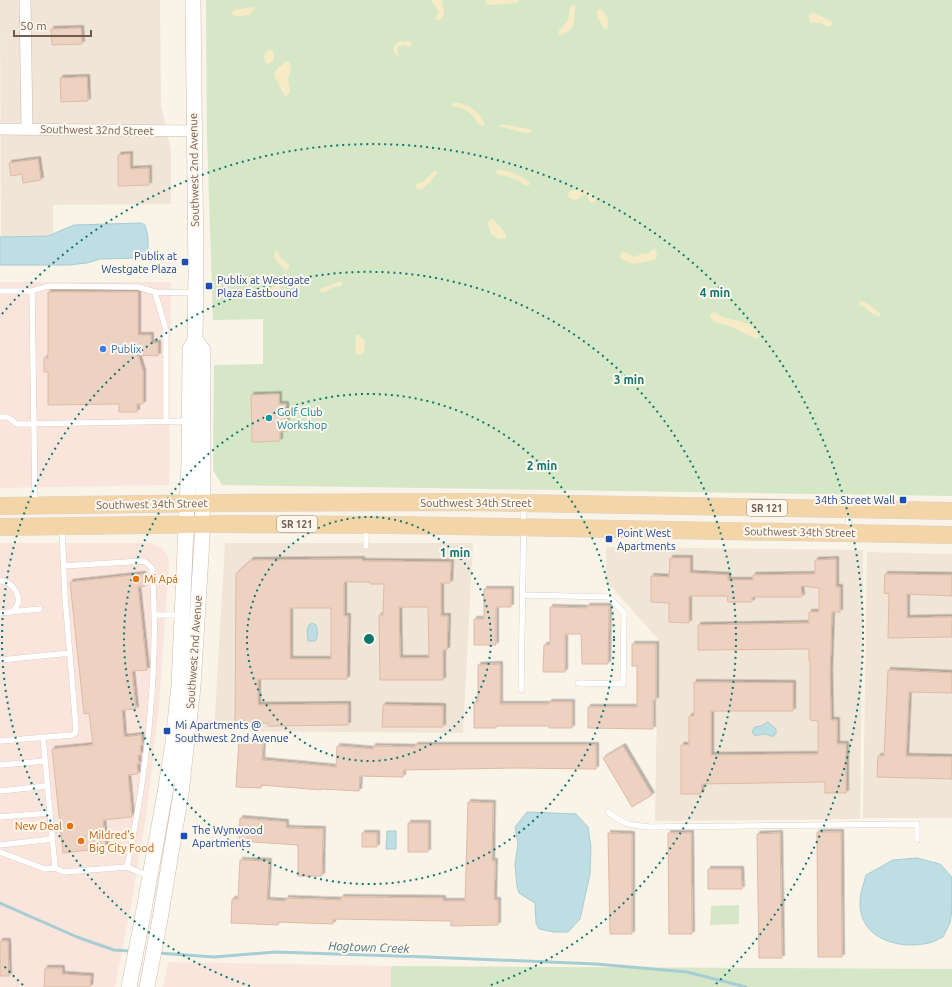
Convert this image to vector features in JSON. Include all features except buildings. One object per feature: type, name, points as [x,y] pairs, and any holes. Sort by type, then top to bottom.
[{"type":"main road","name":"Southwest 2nd Avenue","points":[[193,0],[196,293],[195,340],[190,349],[189,421],[195,503]]},
{"type":"main road","name":"Southwest 2nd Avenue","points":[[148,981],[182,793],[192,686],[194,524],[202,350],[195,340]]},
{"type":"main road","name":"Southwest 34th Street","points":[[1,505],[35,506],[195,503],[524,503],[952,511]]},
{"type":"main road","name":"Southwest 2nd Avenue","points":[[129,987],[144,915],[173,743],[179,685],[182,616],[194,524]]},
{"type":"main road","name":"Southwest 34th Street","points":[[0,527],[194,524],[366,525],[952,535]]},
{"type":"main road","points":[[150,874],[168,876]]},
{"type":"street","points":[[25,0],[27,129]]},
{"type":"street","name":"Southwest 32nd Street","points":[[0,129],[194,131]]},
{"type":"lane","points":[[0,291],[32,291],[48,286],[138,287],[155,292],[196,293]]},
{"type":"lane","points":[[32,291],[35,506]]},
{"type":"lane","points":[[155,292],[166,330],[166,422]]},
{"type":"lane","points":[[0,417],[7,417],[17,424],[189,421]]},
{"type":"lane","points":[[521,690],[524,503]]},
{"type":"lane","points":[[848,533],[849,510]]},
{"type":"lane","points":[[366,525],[366,546]]},
{"type":"lane","points":[[0,741],[72,735],[75,733],[76,721],[63,566],[62,526]]},
{"type":"lane","points":[[63,566],[144,561],[152,568],[154,677],[147,742],[135,827],[127,868]]},
{"type":"lane","points":[[0,582],[4,581],[12,585],[18,598],[17,605],[13,612]]},
{"type":"lane","points":[[523,595],[609,597],[624,613],[623,684],[578,683]]},
{"type":"lane","points":[[0,613],[40,609]]},
{"type":"lane","points":[[154,615],[182,616]]},
{"type":"lane","points":[[0,660],[70,653]]},
{"type":"lane","points":[[43,737],[55,868]]},
{"type":"lane","points":[[0,765],[45,761]]},
{"type":"lane","points":[[0,791],[47,786]]},
{"type":"lane","points":[[608,812],[620,821],[651,827],[917,824],[917,840]]},
{"type":"lane","points":[[0,817],[50,813]]},
{"type":"lane","points":[[0,845],[52,839]]},
{"type":"lane","points":[[0,852],[45,868],[55,868],[64,872],[127,868],[141,873],[150,874]]},
{"type":"shaded area","points":[[0,0],[160,0],[161,106],[171,150],[171,204],[53,205],[53,250],[1,251]]},
{"type":"shaded area","points":[[0,282],[171,282],[169,485],[0,488]]},
{"type":"shaded area","points":[[0,543],[152,543],[166,553],[169,561],[159,706],[147,810],[131,906],[115,987],[0,987]]},
{"type":"shaded area","points":[[225,543],[473,543],[463,733],[214,731]]},
{"type":"shaded area","points":[[606,547],[863,550],[860,819],[655,821],[658,639],[606,581]]},
{"type":"shaded area","points":[[867,552],[952,554],[952,818],[863,818]]},
{"type":"shaded area","points":[[168,962],[391,966],[391,987],[163,987]]},
{"type":"green space","points":[[206,0],[952,0],[952,496],[222,485],[213,470],[214,365],[263,364],[263,319],[213,320],[207,136]]},
{"type":"green space","points":[[739,905],[739,924],[710,925],[711,906]]},
{"type":"green space","points":[[391,966],[952,969],[952,987],[391,987]]},
{"type":"sand","points":[[431,0],[443,0],[442,3],[444,14],[440,20],[436,20],[435,18],[439,12]]},
{"type":"sand","points":[[485,0],[519,1],[517,3],[488,5]]},
{"type":"sand","points":[[571,5],[575,6],[574,24],[569,30],[560,35],[558,32],[568,20]]},
{"type":"sand","points":[[251,7],[255,8],[250,15],[236,16],[232,14],[234,10]]},
{"type":"sand","points":[[600,9],[604,12],[607,18],[607,29],[604,29],[597,17],[597,11]]},
{"type":"sand","points":[[815,13],[832,22],[832,25],[828,27],[821,23],[810,22],[809,16]]},
{"type":"sand","points":[[399,41],[411,42],[412,45],[410,47],[403,45],[397,47],[399,55],[397,56],[393,49]]},
{"type":"sand","points":[[270,49],[274,55],[273,61],[269,64],[266,63],[264,56]]},
{"type":"sand","points":[[287,61],[290,62],[291,68],[288,79],[290,92],[287,96],[284,95],[274,75],[277,69]]},
{"type":"sand","points":[[453,103],[463,104],[477,112],[485,125],[479,125],[469,112],[462,108],[453,107]]},
{"type":"sand","points":[[501,124],[529,129],[531,131],[530,133],[525,133],[498,126]]},
{"type":"sand","points":[[498,170],[516,174],[531,184],[524,185],[516,179],[499,175],[496,172]]},
{"type":"sand","points":[[434,171],[437,172],[430,182],[420,190],[417,189],[417,184],[424,181]]},
{"type":"sand","points":[[580,189],[591,192],[596,201],[593,203],[590,202],[584,194],[576,200],[569,198],[568,194],[570,191]]},
{"type":"sand","points":[[490,219],[495,221],[502,228],[506,236],[505,238],[499,239],[491,234],[488,224]]},
{"type":"sand","points":[[655,249],[657,253],[656,259],[654,260],[633,264],[620,258],[621,254],[624,252],[635,257],[641,254],[650,253],[651,250]]},
{"type":"sand","points":[[275,251],[278,252],[282,260],[289,264],[289,269],[285,270],[274,258]]},
{"type":"sand","points":[[341,281],[343,283],[341,286],[334,287],[323,293],[320,291],[320,289]]},
{"type":"sand","points":[[278,285],[281,288],[281,292],[278,296],[271,296],[265,290],[269,287],[273,290],[272,286]]},
{"type":"sand","points":[[860,301],[865,302],[880,313],[880,317],[859,304]]},
{"type":"sand","points":[[715,312],[725,318],[752,326],[757,331],[759,337],[756,339],[732,327],[713,321],[710,315],[711,313]]},
{"type":"sand","points":[[356,335],[359,335],[365,341],[364,352],[360,355],[355,352]]},
{"type":"water","points":[[141,223],[145,225],[148,237],[146,256],[137,258],[100,259],[87,263],[69,265],[0,265],[0,237],[48,236],[74,225]]},
{"type":"water","points":[[312,623],[316,625],[317,636],[315,641],[308,641],[307,630],[309,625]]},
{"type":"water","points":[[768,722],[776,729],[774,736],[766,734],[754,735],[752,731],[755,727],[761,726]]},
{"type":"water","points":[[527,812],[576,814],[588,827],[591,847],[590,874],[580,919],[568,932],[554,932],[539,929],[536,923],[535,903],[519,893],[515,864],[518,844],[515,827]]},
{"type":"water","points":[[387,831],[396,831],[396,849],[386,849]]},
{"type":"water","points":[[917,858],[940,864],[952,877],[952,910],[950,923],[943,937],[933,942],[917,945],[894,943],[873,933],[866,925],[861,915],[860,902],[862,888],[866,875],[893,860]]},
{"type":"waterway","name":"Hogtown Creek","points":[[0,903],[77,937],[114,950],[131,951]]},
{"type":"waterway","name":"Hogtown Creek","points":[[158,953],[214,957],[276,952],[596,964],[687,972],[746,987]]},
{"type":"place","name":"Publix at Westgate Plaza","points":[[185,262]]},
{"type":"place","name":"Publix at Westgate Plaza Eastbound","points":[[209,286]]},
{"type":"place","name":"Publix","points":[[103,349]]},
{"type":"place","name":"Golf Club Workshop","points":[[269,418]]},
{"type":"place","name":"34th Street Wall","points":[[903,500]]},
{"type":"place","name":"Point West Apartments","points":[[609,539]]},
{"type":"place","name":"Mi Apá","points":[[136,579]]},
{"type":"place","name":"Mi Apartments @ Southwest 2nd Avenue","points":[[167,731]]},
{"type":"place","name":"New Deal","points":[[70,826]]},
{"type":"place","name":"The Wynwood Apartments","points":[[184,836]]},
{"type":"place","name":"Mildred's Big City Food","points":[[81,841]]}]
